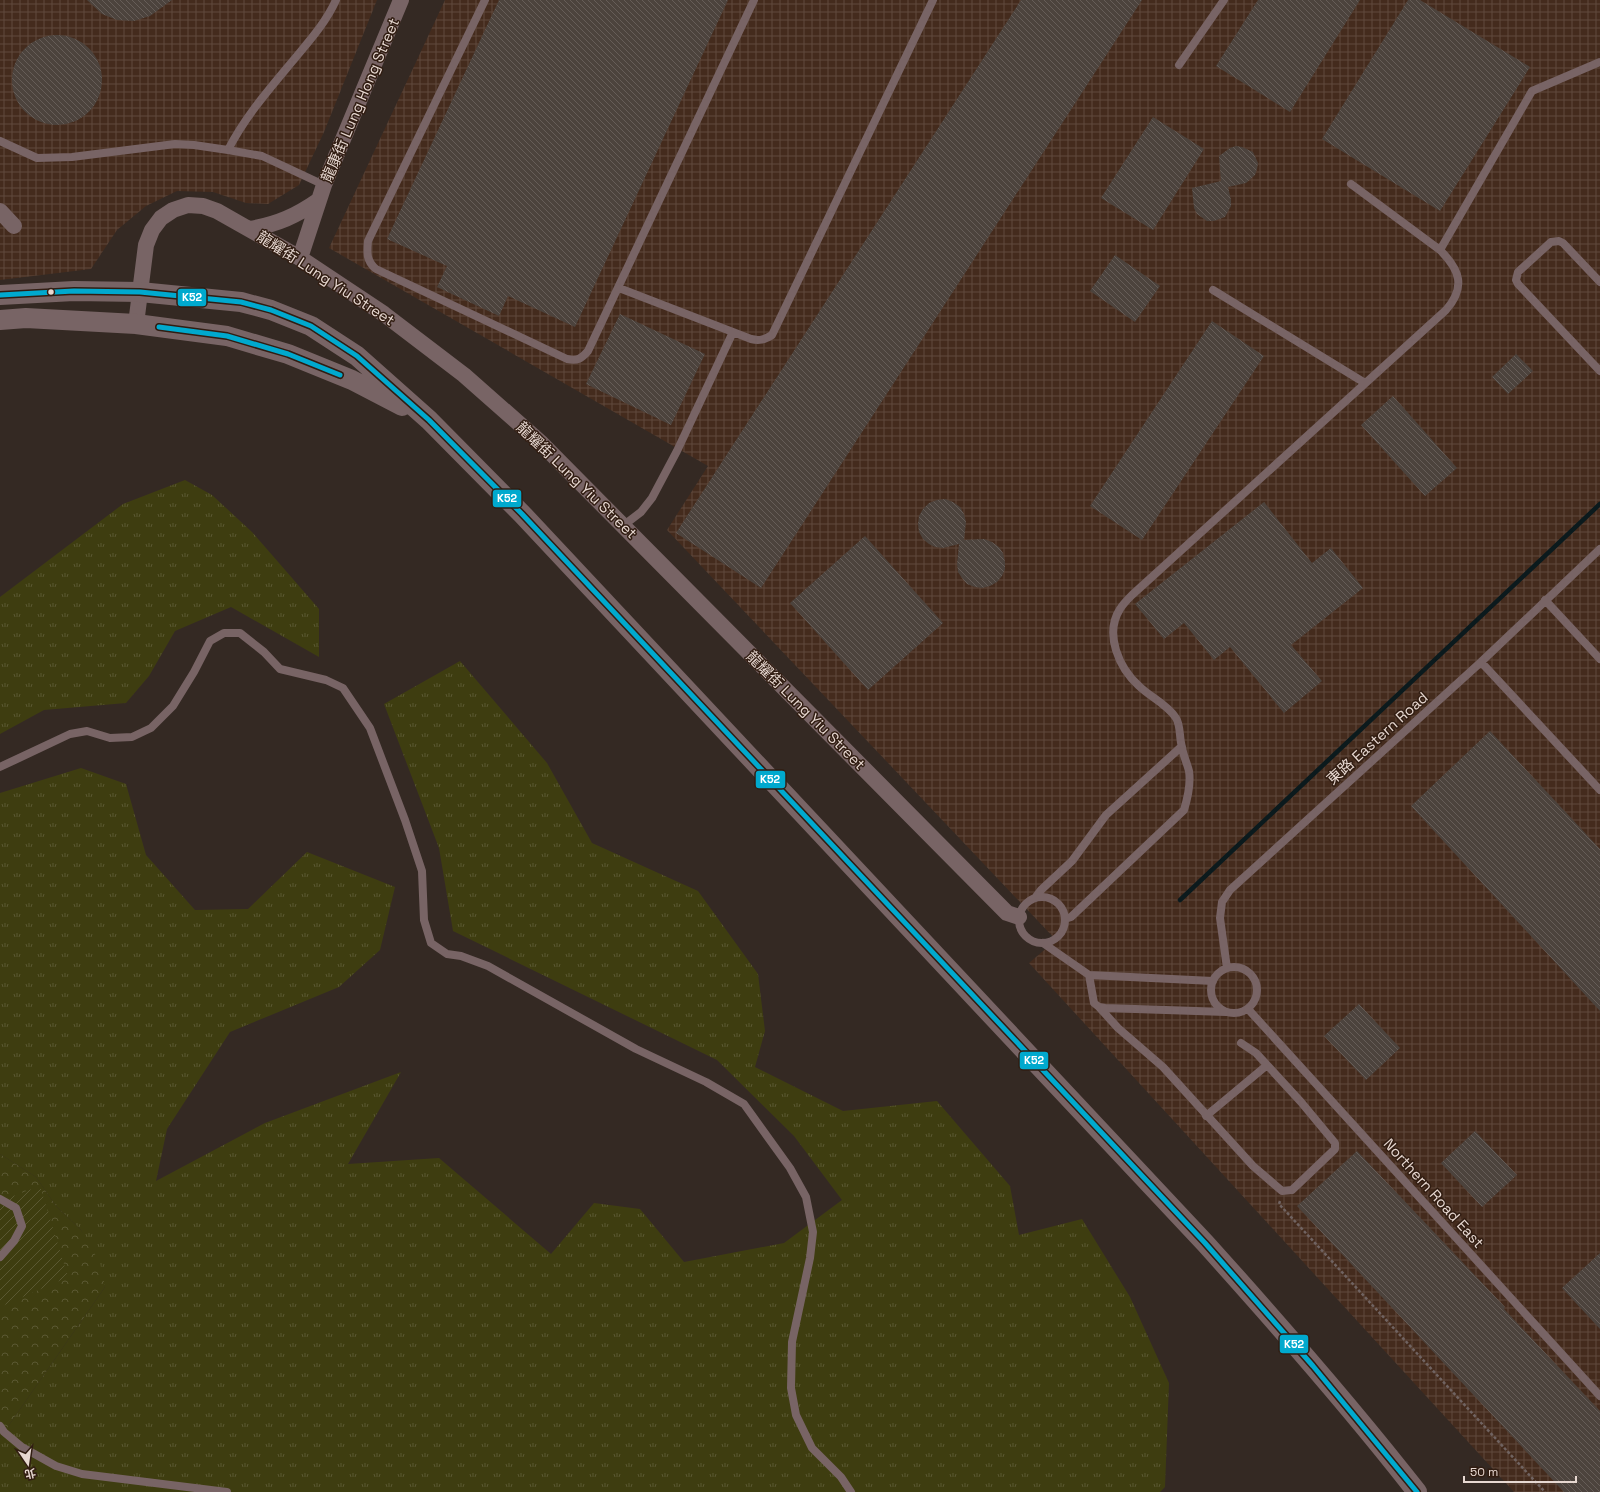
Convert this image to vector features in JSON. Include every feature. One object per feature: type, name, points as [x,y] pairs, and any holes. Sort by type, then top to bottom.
[{"type":"street","name":"龍康街 Lung Hong Street","points":[[300,258],[322,192],[401,0]]},
{"type":"street","name":"龍康街 Lung Hong Street","points":[[250,229],[269,226],[287,220],[304,211],[322,192]]},
{"type":"street","name":"龍耀街 Lung Yiu Street","points":[[136,324],[146,245],[152,230],[161,218],[173,210],[188,205],[203,206],[217,211],[250,229],[300,258],[384,314],[464,375],[540,442],[624,525],[1007,913],[1019,917]]},
{"type":"street","points":[[0,211],[14,226]]},
{"type":"street","points":[[0,295],[74,291],[140,292],[241,302],[271,310],[311,326],[357,356],[429,420],[522,514],[1199,1238],[1274,1320],[1348,1407],[1417,1492]]},
{"type":"street","points":[[0,320],[26,318],[136,324],[227,336],[288,354],[352,380],[429,420]]},
{"type":"lane","points":[[228,150],[237,132],[251,111],[320,28],[336,0]]},
{"type":"lane","points":[[485,0],[368,241],[368,260],[376,269],[567,360],[574,361],[582,358],[588,351],[754,0]]},
{"type":"lane","points":[[618,288],[758,341],[766,339],[772,335],[933,0]]},
{"type":"lane","points":[[1178,65],[1224,0]]},
{"type":"lane","points":[[1440,250],[1532,91],[1600,62]]},
{"type":"lane","points":[[0,141],[37,158],[72,157],[175,144],[228,150],[262,156],[322,192]]},
{"type":"lane","points":[[1065,919],[1071,917],[1184,810],[1189,794],[1189,772],[1176,718],[1170,710],[1138,686],[1126,672],[1117,654],[1113,636],[1114,623],[1120,609],[1132,595],[1454,301],[1459,284],[1457,271],[1449,259],[1440,250],[1351,184]]},
{"type":"lane","points":[[1600,282],[1563,243],[1559,241],[1551,242],[1518,272],[1516,280],[1518,284],[1600,370]]},
{"type":"lane","points":[[1213,290],[1365,383]]},
{"type":"lane","points":[[624,525],[641,512],[652,498],[678,451],[733,332]]},
{"type":"lane","name":"東路 Eastern Road","points":[[1227,968],[1220,918],[1222,902],[1230,890],[1481,662],[1600,548]]},
{"type":"lane","points":[[1545,600],[1600,659]]},
{"type":"lane","points":[[0,767],[70,734],[87,731],[110,738],[132,737],[152,728],[173,706],[194,672],[210,641],[224,634],[240,633],[264,652],[280,669],[326,680],[343,688],[370,728],[405,820],[422,871],[424,920],[431,943],[447,954],[461,956],[488,966],[636,1049],[706,1082],[744,1104],[790,1168],[806,1197],[813,1232],[810,1258],[792,1342],[791,1388],[796,1415],[812,1448],[842,1477],[851,1492]]},
{"type":"lane","points":[[1481,662],[1600,790]]},
{"type":"lane","points":[[1035,898],[1041,890],[1072,861],[1106,815],[1182,747]]},
{"type":"lane","points":[[1043,943],[1053,940],[1059,936],[1063,929],[1065,919],[1061,908],[1056,902],[1050,898],[1042,897],[1035,898],[1023,907],[1019,917],[1020,929],[1031,940],[1043,943],[1089,975],[1213,980]]},
{"type":"lane","points":[[1234,967],[1248,971],[1257,983],[1257,997],[1254,1004],[1241,1013],[1233,1014],[1219,1008],[1214,1003],[1211,995],[1213,980],[1221,971],[1227,968],[1234,967]]},
{"type":"lane","points":[[1089,975],[1094,1003],[1118,1028],[1163,1067],[1253,1166],[1282,1191],[1292,1190],[1335,1149],[1335,1143],[1301,1102],[1266,1066],[1256,1053],[1242,1043]]},
{"type":"lane","points":[[1099,1007],[1226,1012]]},
{"type":"lane","name":"Northern Road East","points":[[1248,1009],[1600,1396]]},
{"type":"lane","points":[[1206,1116],[1266,1066]]},
{"type":"lane","points":[[0,1199],[16,1208],[22,1226],[14,1241],[0,1257]]},
{"type":"lane","points":[[0,1426],[4,1432],[22,1447],[56,1466],[82,1474],[227,1492]]},
{"type":"path","points":[[1282,1191],[1279,1204],[1545,1492]]},
{"type":"shaded area","points":[[0,0],[377,0],[324,132],[299,185],[268,204],[246,203],[213,192],[177,191],[146,206],[117,230],[91,269],[0,280]]},
{"type":"shaded area","points":[[445,0],[1600,0],[1600,1492],[1514,1492],[1029,963],[1056,940],[667,530],[708,466],[329,248]]},
{"type":"green space","points":[[185,480],[212,495],[252,532],[319,609],[319,657],[231,607],[175,631],[149,676],[126,703],[44,710],[0,734],[0,597],[123,504]]},
{"type":"green space","points":[[460,661],[547,763],[592,843],[698,891],[758,974],[765,1031],[755,1067],[843,1111],[937,1101],[1010,1186],[1019,1235],[1082,1219],[1130,1297],[1169,1383],[1165,1487],[1160,1492],[0,1492],[0,1438],[105,1287],[81,1230],[56,1206],[36,1177],[0,1154],[0,793],[81,768],[126,784],[146,855],[195,910],[248,909],[307,852],[395,887],[380,950],[339,987],[230,1032],[167,1129],[156,1181],[265,1123],[401,1072],[348,1164],[439,1158],[551,1254],[594,1203],[640,1209],[684,1262],[784,1243],[842,1200],[794,1136],[717,1060],[453,931],[439,848],[384,704]]},
{"type":"green space","points":[[0,1154],[36,1177],[56,1206],[81,1230],[100,1263],[105,1287],[0,1438]]},
{"type":"green space","points":[[40,1186],[68,1277],[0,1307],[0,1201]]},
{"type":"building","points":[[87,0],[172,0],[150,16],[134,21],[117,20],[102,14]]},
{"type":"building","points":[[499,0],[728,0],[575,327],[508,296],[499,316],[437,287],[447,266],[387,239]]},
{"type":"building","points":[[1021,0],[1142,0],[761,588],[676,533]]},
{"type":"building","points":[[1258,0],[1360,0],[1290,112],[1216,66]]},
{"type":"building","points":[[1408,0],[1420,0],[1530,67],[1440,211],[1322,139]]},
{"type":"building","points":[[57,35],[74,39],[89,48],[98,63],[102,80],[98,97],[89,112],[74,121],[57,125],[40,121],[25,112],[16,97],[12,80],[16,63],[25,48],[40,39]]},
{"type":"building","points":[[1153,117],[1204,149],[1153,230],[1101,198]]},
{"type":"building","points":[[1236,146],[1253,152],[1258,163],[1255,175],[1246,183],[1228,187],[1231,206],[1225,217],[1214,221],[1207,221],[1197,214],[1194,208],[1192,188],[1221,181],[1219,156],[1230,148]]},
{"type":"building","points":[[1115,255],[1160,286],[1135,322],[1090,291]]},
{"type":"building","points":[[620,314],[705,354],[671,425],[586,384]]},
{"type":"building","points":[[1212,321],[1264,356],[1142,540],[1090,506]]},
{"type":"building","points":[[1516,354],[1533,371],[1508,394],[1492,377]]},
{"type":"building","points":[[1393,396],[1457,468],[1425,496],[1361,425]]},
{"type":"building","points":[[945,499],[960,507],[964,514],[966,522],[964,540],[984,539],[999,547],[1003,553],[1005,569],[997,582],[990,586],[982,588],[975,587],[967,584],[962,578],[958,572],[957,564],[959,544],[943,548],[935,547],[923,539],[919,532],[919,516],[923,509],[929,503]]},
{"type":"building","points":[[1264,502],[1312,563],[1331,548],[1363,588],[1291,645],[1322,681],[1284,713],[1230,647],[1214,660],[1184,623],[1164,639],[1135,604]]},
{"type":"building","points":[[865,536],[943,623],[868,690],[790,603]]},
{"type":"building","points":[[1490,731],[1600,849],[1600,1011],[1411,806]]},
{"type":"building","points":[[1359,1004],[1400,1048],[1366,1080],[1324,1036]]},
{"type":"building","points":[[1475,1131],[1517,1175],[1482,1207],[1441,1163]]},
{"type":"building","points":[[1357,1151],[1505,1307],[1504,1309],[1600,1411],[1600,1492],[1564,1492],[1297,1206]]},
{"type":"building","points":[[1600,1253],[1600,1329],[1562,1288]]},
{"type":"waterway","points":[[1180,900],[1600,504]]},
{"type":"transit line","name":"K52","points":[[0,295],[74,291],[140,292],[241,302],[271,310],[311,326],[357,356],[429,420],[522,514],[1205,1243],[1313,1366],[1417,1492]]},
{"type":"transit line","name":"K52","points":[[159,327],[227,336],[288,354],[340,375]]}]
